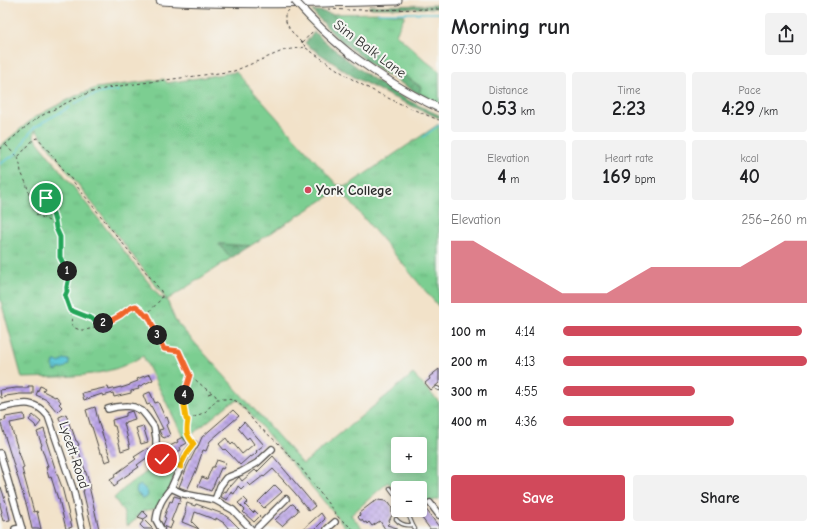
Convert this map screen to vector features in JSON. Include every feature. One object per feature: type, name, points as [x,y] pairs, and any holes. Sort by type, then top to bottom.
[{"type":"highway","points":[[161,0],[276,3],[397,0]]},
{"type":"street","name":"Sim Balk Lane","points":[[294,0],[335,42],[371,70],[390,82],[439,108]]},
{"type":"street","name":"Lycett Road","points":[[0,408],[20,404],[32,404],[42,409],[48,416],[74,492],[82,529]]},
{"type":"street","points":[[108,409],[127,406],[134,407],[142,411],[154,427],[156,447],[162,459],[181,467]]},
{"type":"street","points":[[161,529],[156,520],[158,508],[171,488],[187,453],[194,444]]},
{"type":"street","points":[[215,500],[220,486],[226,478],[257,463],[272,449]]},
{"type":"street","points":[[0,453],[22,528],[15,529]]},
{"type":"street","points":[[171,488],[184,494],[215,500],[233,510],[251,529]]},
{"type":"street","points":[[256,529],[286,498]]},
{"type":"street","points":[[430,503],[439,515]]},
{"type":"street","points":[[327,529],[335,522]]},
{"type":"lane","points":[[410,517],[412,525],[415,529]]},
{"type":"lane","points":[[396,519],[398,522],[412,525]]},
{"type":"path","points":[[294,8],[288,11],[284,20],[306,47],[353,79],[390,99],[439,120]]},
{"type":"path","points":[[325,9],[439,10]]},
{"type":"path","points":[[302,43],[315,30]]},
{"type":"path","points":[[0,150],[39,117],[88,93],[112,87],[234,71],[285,50],[306,47]]},
{"type":"path","points":[[16,156],[34,140],[37,138],[39,139],[161,291],[161,299],[148,315]]},
{"type":"path","points":[[6,145],[16,156],[20,164],[21,172],[36,214],[49,221],[56,228]]},
{"type":"path","points":[[30,195],[37,192],[46,198],[51,207],[56,228],[60,237],[60,257],[70,276],[65,296],[72,317],[71,323],[73,327],[82,330],[92,328],[104,324],[133,306],[136,306],[146,316],[148,315],[163,347],[166,349],[179,351],[190,375],[217,399]]},
{"type":"path","points":[[70,310],[104,324]]},
{"type":"path","points":[[190,375],[183,397],[186,419],[188,420],[186,430],[194,444]]},
{"type":"path","points":[[208,394],[212,393]]},
{"type":"green space","points":[[439,5],[439,8],[369,8],[369,6]]},
{"type":"green space","points":[[312,11],[332,14],[376,55],[421,87],[419,94],[374,67],[335,36]]},
{"type":"green space","points":[[378,13],[405,15],[396,34],[439,71],[439,104],[419,94],[421,87],[376,55],[332,14]]},
{"type":"green space","points":[[314,32],[370,77],[402,97],[439,115],[439,118],[390,96],[354,77],[307,45],[305,43]]},
{"type":"green space","points":[[236,72],[337,185],[347,186],[439,124],[439,307],[347,198],[340,194],[331,195],[250,246],[220,244],[231,258],[167,300],[175,320],[179,325],[303,464],[413,374],[439,402],[439,499],[427,502],[427,481],[391,481],[391,486],[388,482],[351,515],[363,529],[347,529],[239,400],[229,404],[185,440],[143,356],[118,368],[94,374],[22,378],[0,298],[0,146],[35,117],[80,94],[97,88],[164,79],[167,83]],"holes":[[[35,130],[167,300],[160,297],[34,137]]]},
{"type":"green space","points":[[219,244],[250,246],[231,258]]},
{"type":"green space","points":[[162,459],[176,465],[171,488],[158,508],[143,511],[127,526],[123,511],[114,498],[130,483]]},
{"type":"water","points":[[63,359],[69,360],[69,364],[66,367],[55,371],[53,367],[54,361],[60,363]]},
{"type":"water","points":[[141,485],[146,489],[148,495],[143,499],[136,492],[137,487]]},
{"type":"building","points":[[439,369],[439,383],[431,390],[425,383],[430,379],[429,377]]},
{"type":"building","points":[[150,374],[153,380],[138,387],[139,389],[131,391],[131,393],[114,397],[113,393],[103,396],[102,394],[84,400],[82,393],[108,387],[109,390],[121,388],[130,385],[138,381],[137,379]]},
{"type":"building","points":[[28,386],[33,386],[33,394],[20,394],[1,398],[0,390],[28,388]]},
{"type":"building","points":[[40,386],[45,388],[43,391],[55,397],[56,396],[61,402],[59,404],[62,407],[57,412],[47,400],[36,395]]},
{"type":"building","points":[[150,392],[155,403],[158,402],[165,418],[167,417],[169,423],[166,425],[170,435],[164,438],[159,430],[163,429],[150,404],[147,405],[143,395]]},
{"type":"building","points":[[95,407],[111,460],[105,462],[102,453],[100,453],[86,410]]},
{"type":"building","points":[[233,410],[239,416],[210,441],[206,451],[203,450],[196,471],[187,490],[179,487],[202,437]]},
{"type":"building","points":[[132,411],[135,419],[124,423],[130,448],[121,451],[115,426],[113,426],[112,420],[126,416],[126,413]]},
{"type":"building","points":[[24,414],[25,420],[10,423],[24,468],[22,469],[34,512],[37,511],[41,529],[32,529],[27,507],[0,421],[6,420],[5,417]]},
{"type":"building","points":[[66,414],[76,441],[79,445],[77,446],[90,485],[99,529],[92,529],[79,473],[64,427],[63,428],[59,418]]},
{"type":"building","points":[[33,415],[41,422],[36,428],[35,425],[29,420]]},
{"type":"building","points":[[244,422],[264,445],[256,451],[257,452],[254,455],[251,457],[250,456],[240,465],[219,444],[226,438],[231,445],[233,443],[242,454],[254,444],[249,437],[247,439],[238,428]]},
{"type":"building","points":[[143,426],[148,442],[141,444],[136,428]]},
{"type":"building","points":[[44,429],[46,440],[62,487],[72,527],[66,529],[59,499],[51,477],[49,478],[46,467],[48,466],[37,432]]},
{"type":"building","points":[[183,437],[187,443],[180,447],[181,450],[173,454],[172,451],[165,455],[161,448],[168,445],[168,447],[178,442],[177,440]]},
{"type":"building","points":[[148,448],[152,454],[137,465],[139,467],[117,482],[118,484],[114,487],[110,480],[115,477],[114,475],[136,459],[134,457]]},
{"type":"building","points":[[273,456],[315,506],[309,511],[273,469],[250,486],[247,483],[241,489],[238,486],[234,494],[231,492],[227,500],[221,497],[224,491],[226,492],[230,485],[231,486],[239,477],[242,481],[255,470],[257,472]]},
{"type":"building","points":[[217,460],[226,463],[223,469],[221,468],[211,491],[198,486],[202,477],[207,479]]},
{"type":"building","points":[[275,485],[282,492],[264,508],[258,502]]},
{"type":"building","points":[[0,487],[10,520],[3,521],[0,505]]},
{"type":"building","points":[[174,496],[181,498],[171,521],[173,522],[170,529],[163,525],[166,518],[164,517],[170,501],[172,502]]},
{"type":"building","points":[[244,498],[248,502],[245,505],[253,513],[255,511],[260,516],[254,522],[243,512],[245,510],[238,503]]},
{"type":"building","points":[[378,500],[389,503],[391,506],[391,517],[390,522],[387,525],[397,529],[385,529],[380,521],[372,526],[369,522],[367,524],[366,522],[364,523],[360,520],[358,517],[360,515],[359,513]]},
{"type":"building","points":[[187,503],[195,506],[196,504],[223,514],[240,529],[229,529],[224,523],[216,518],[216,520],[195,512],[192,522],[199,529],[182,522],[186,512]]},
{"type":"building","points":[[292,504],[298,509],[298,511],[282,526],[275,520]]},
{"type":"building","points":[[143,511],[148,516],[144,519],[138,517]]},
{"type":"building","points":[[427,511],[439,527],[439,529],[430,529],[421,517],[427,517]]},
{"type":"building","points":[[321,513],[325,519],[315,529],[303,529]]},
{"type":"building","points":[[144,520],[153,529],[144,529],[140,525]]},
{"type":"waterway","points":[[378,13],[439,13]]},
{"type":"waterway","points":[[74,104],[83,99],[112,91]]},
{"type":"waterway","points":[[0,164],[17,153],[28,135],[35,127],[70,107]]},
{"type":"waterway","points":[[423,137],[439,125]]},
{"type":"place","name":"York College","points":[[308,190]]},
{"type":"route","points":[[46,198],[51,207],[56,228],[60,237],[60,257],[70,276],[65,296],[70,310],[104,324],[133,306],[136,306],[146,316],[148,315],[164,349],[179,351],[190,375],[183,397],[186,419],[188,420],[186,430],[189,438],[194,444],[187,453],[181,467],[162,459]]}]
